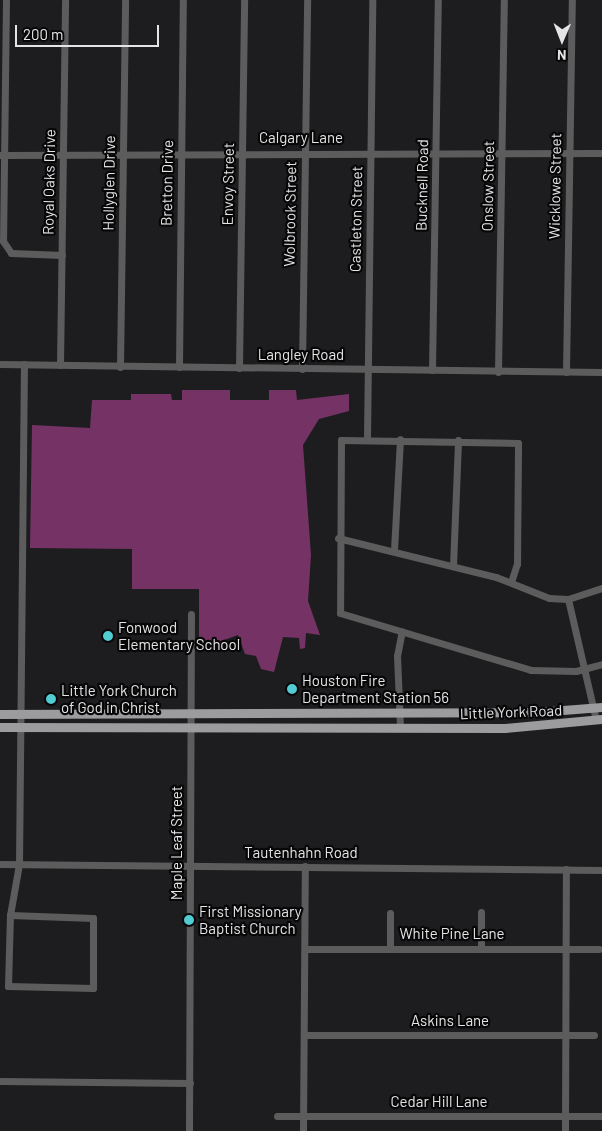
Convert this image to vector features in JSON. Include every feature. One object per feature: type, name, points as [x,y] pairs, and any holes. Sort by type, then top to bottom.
[{"type":"main road","name":"Little York Road","points":[[0,714],[528,712],[602,707]]},
{"type":"main road","points":[[480,712],[480,728]]},
{"type":"main road","points":[[528,712],[528,726]]},
{"type":"main road","points":[[274,728],[275,714]]},
{"type":"main road","points":[[296,714],[296,728]]},
{"type":"main road","name":"Little York Road","points":[[0,727],[480,728],[528,726],[599,719]]},
{"type":"street","points":[[6,0],[1,155],[5,249],[62,255]]},
{"type":"street","name":"Royal Oaks Drive","points":[[60,365],[65,0]]},
{"type":"street","name":"Hollyglen Drive","points":[[120,367],[125,0]]},
{"type":"street","name":"Bretton Drive","points":[[179,367],[183,0]]},
{"type":"street","name":"Envoy Street","points":[[239,368],[244,0]]},
{"type":"street","name":"Wolbrook Street","points":[[302,369],[307,0]]},
{"type":"street","name":"Castleton Street","points":[[366,438],[372,0]]},
{"type":"street","name":"Bucknell Road","points":[[432,370],[438,0]]},
{"type":"street","name":"Onslow Street","points":[[498,372],[504,0]]},
{"type":"street","name":"Wicklowe Street","points":[[566,372],[572,0]]},
{"type":"street","name":"Calgary Lane","points":[[1,155],[305,151],[602,153]]},
{"type":"street","name":"Langley Road","points":[[0,364],[602,372]]},
{"type":"street","points":[[10,915],[93,918],[93,988],[8,986],[10,915],[19,864],[24,364]]},
{"type":"street","points":[[510,582],[517,564],[518,444],[458,440],[366,438],[341,440],[338,538],[338,601],[340,613],[531,670],[583,669],[602,664]]},
{"type":"street","points":[[394,550],[400,439]]},
{"type":"street","points":[[453,566],[458,440]]},
{"type":"street","points":[[338,538],[394,550],[510,582],[549,598],[568,599],[602,588]]},
{"type":"street","points":[[568,599],[592,708],[599,719]]},
{"type":"street","name":"Maple Leaf Street","points":[[189,1131],[191,614]]},
{"type":"street","points":[[400,727],[397,656],[402,631]]},
{"type":"street","name":"Tautenhahn Road","points":[[0,864],[602,870]]},
{"type":"street","points":[[304,1131],[305,866]]},
{"type":"street","points":[[565,1131],[566,869]]},
{"type":"street","points":[[481,912],[482,948]]},
{"type":"street","points":[[390,913],[390,948]]},
{"type":"street","name":"White Pine Lane","points":[[304,949],[599,949]]},
{"type":"street","name":"Askins Lane","points":[[305,1035],[594,1035]]},
{"type":"street","points":[[0,1081],[190,1083]]},
{"type":"street","name":"Cedar Hill Lane","points":[[277,1116],[601,1116]]},
{"type":"shaded area","points":[[182,390],[230,390],[230,400],[269,400],[269,390],[296,390],[297,400],[349,394],[349,411],[319,419],[303,445],[311,555],[308,601],[320,635],[306,633],[305,648],[300,649],[299,638],[283,637],[274,672],[261,669],[256,656],[245,654],[238,635],[221,641],[199,641],[199,589],[132,589],[132,549],[30,548],[32,425],[90,428],[92,400],[131,400],[131,394],[171,394],[172,400],[182,400]]},
{"type":"place","name":"Fonwood Elementary School","points":[[108,636]]},
{"type":"place","name":"Houston Fire Department Station 56","points":[[292,689]]},
{"type":"place","name":"Little York Church of God in Christ","points":[[51,699]]},
{"type":"place","name":"First Missionary Baptist Church","points":[[189,920]]}]
